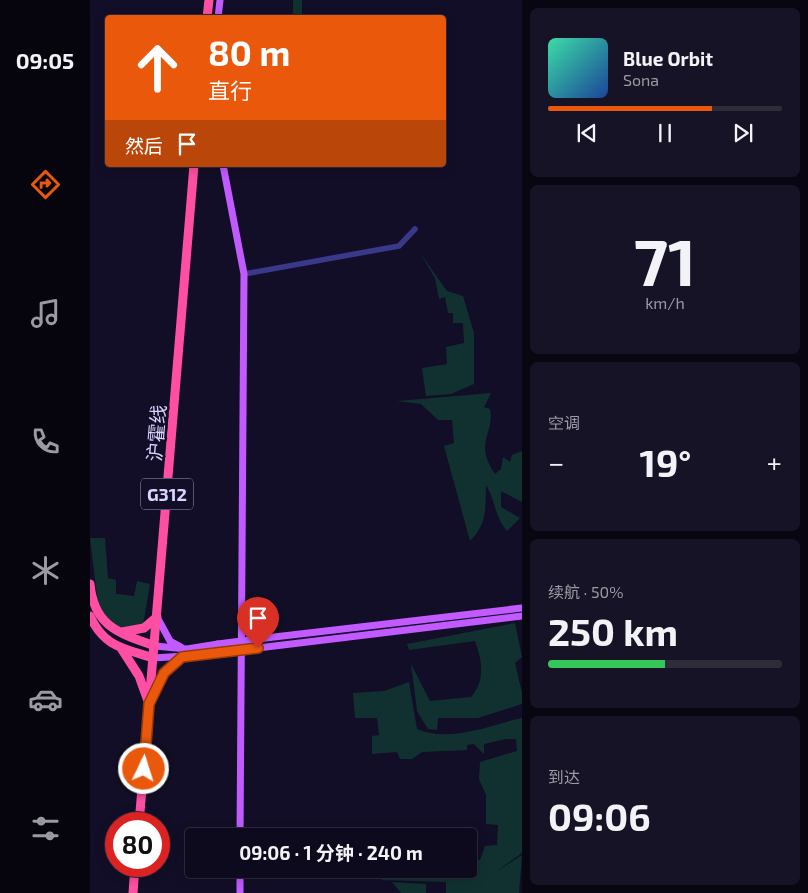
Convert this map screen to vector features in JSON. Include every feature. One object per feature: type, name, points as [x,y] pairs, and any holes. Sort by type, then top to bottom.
[{"type":"highway","points":[[207,15],[209,0]]},
{"type":"highway","name":"沪霍线","points":[[140,812],[194,167]]},
{"type":"highway","points":[[90,584],[96,611],[105,624],[119,633],[154,646]]},
{"type":"highway","points":[[90,616],[95,627],[110,644],[153,658]]},
{"type":"highway","points":[[119,633],[138,630],[157,616]]},
{"type":"highway","points":[[121,648],[139,676],[149,704]]},
{"type":"highway","points":[[133,893],[134,877]]},
{"type":"main road","points":[[218,15],[220,0]]},
{"type":"main road","points":[[224,167],[244,274],[240,828]]},
{"type":"main road","points":[[154,646],[184,648],[522,608]]},
{"type":"main road","points":[[157,616],[170,641],[184,648]]},
{"type":"main road","points":[[153,658],[218,654],[522,616]]},
{"type":"main road","points":[[149,704],[164,673],[182,657]]},
{"type":"main road","points":[[240,878],[240,893]]},
{"type":"street","points":[[244,274],[399,246],[415,229]]},
{"type":"green space","points":[[293,0],[302,0],[302,15],[293,15]]},
{"type":"green space","points":[[420,253],[447,291],[463,296],[474,333],[474,384],[451,394],[426,396],[422,368],[447,364],[446,347],[464,343],[463,323],[453,323],[453,313],[448,313],[445,297],[439,299],[435,278]]},
{"type":"green space","points":[[491,393],[484,407],[490,409],[491,418],[485,446],[486,454],[495,474],[501,469],[503,457],[510,462],[512,455],[522,451],[522,502],[501,491],[501,507],[520,518],[507,531],[486,485],[483,521],[470,541],[444,446],[454,443],[452,420],[438,420],[421,404],[397,401]]},
{"type":"green space","points":[[90,538],[105,538],[108,578],[116,580],[116,594],[134,596],[137,581],[150,584],[143,625],[127,630],[113,627],[98,604]]},
{"type":"green space","points":[[515,623],[522,657],[515,663],[522,693],[522,704],[478,718],[438,718],[437,730],[428,729],[417,711],[411,664],[430,701],[471,697],[479,684],[481,663],[475,641],[409,650],[407,644]]},
{"type":"green space","points":[[409,682],[417,729],[430,733],[456,734],[522,718],[522,853],[494,873],[522,855],[519,893],[446,893],[446,882],[380,880],[387,878],[477,878],[477,860],[480,860],[485,846],[497,845],[498,825],[486,824],[486,795],[479,779],[480,762],[517,751],[516,739],[506,739],[484,744],[484,754],[474,744],[467,745],[467,750],[422,752],[412,759],[400,759],[397,752],[372,754],[372,736],[379,735],[377,718],[355,718],[353,693],[384,691]]},
{"type":"green space","points":[[392,882],[426,884],[426,893],[401,893]]},
{"type":"route","points":[[144,769],[149,704],[164,673],[182,657],[258,648]]}]
